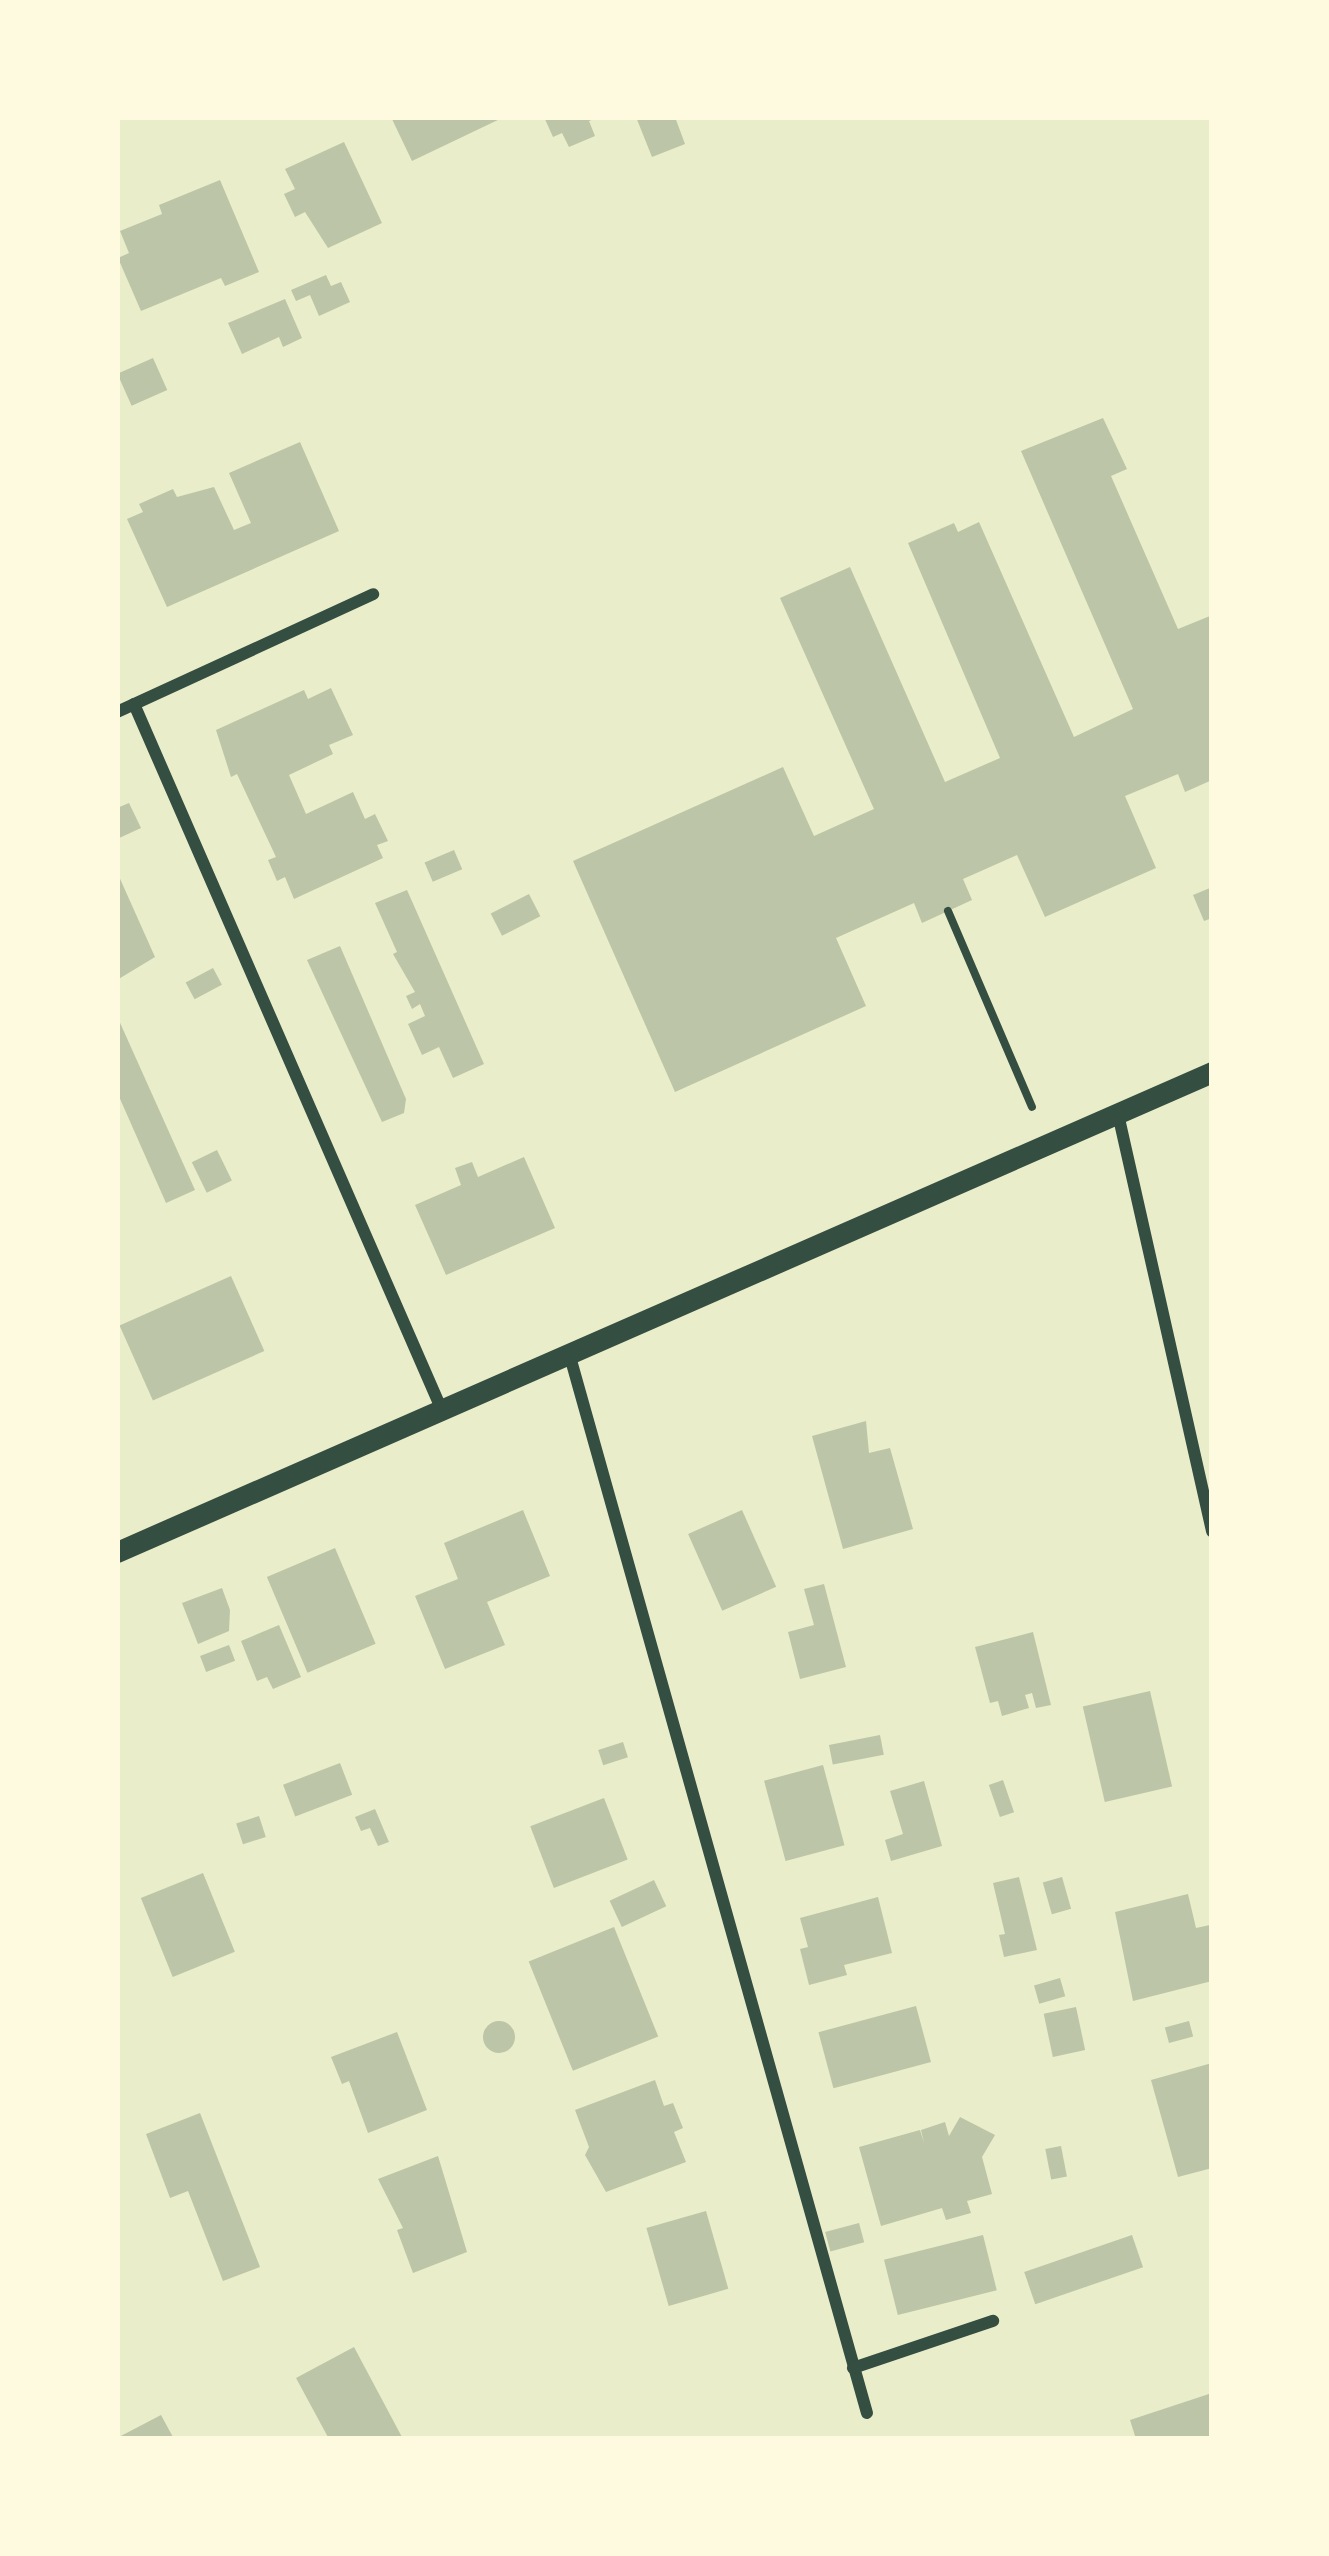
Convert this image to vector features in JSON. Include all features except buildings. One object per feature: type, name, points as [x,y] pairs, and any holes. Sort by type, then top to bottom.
[{"type":"street","points":[[117,712],[373,594]]},
{"type":"street","points":[[134,704],[441,1408]]},
{"type":"street","points":[[117,1552],[1212,1072]]},
{"type":"street","points":[[1118,1114],[1212,1532]]},
{"type":"street","points":[[569,1353],[867,2413]]},
{"type":"street","points":[[853,2368],[993,2320]]},
{"type":"path","points":[[948,911],[1031,1107]]}]
